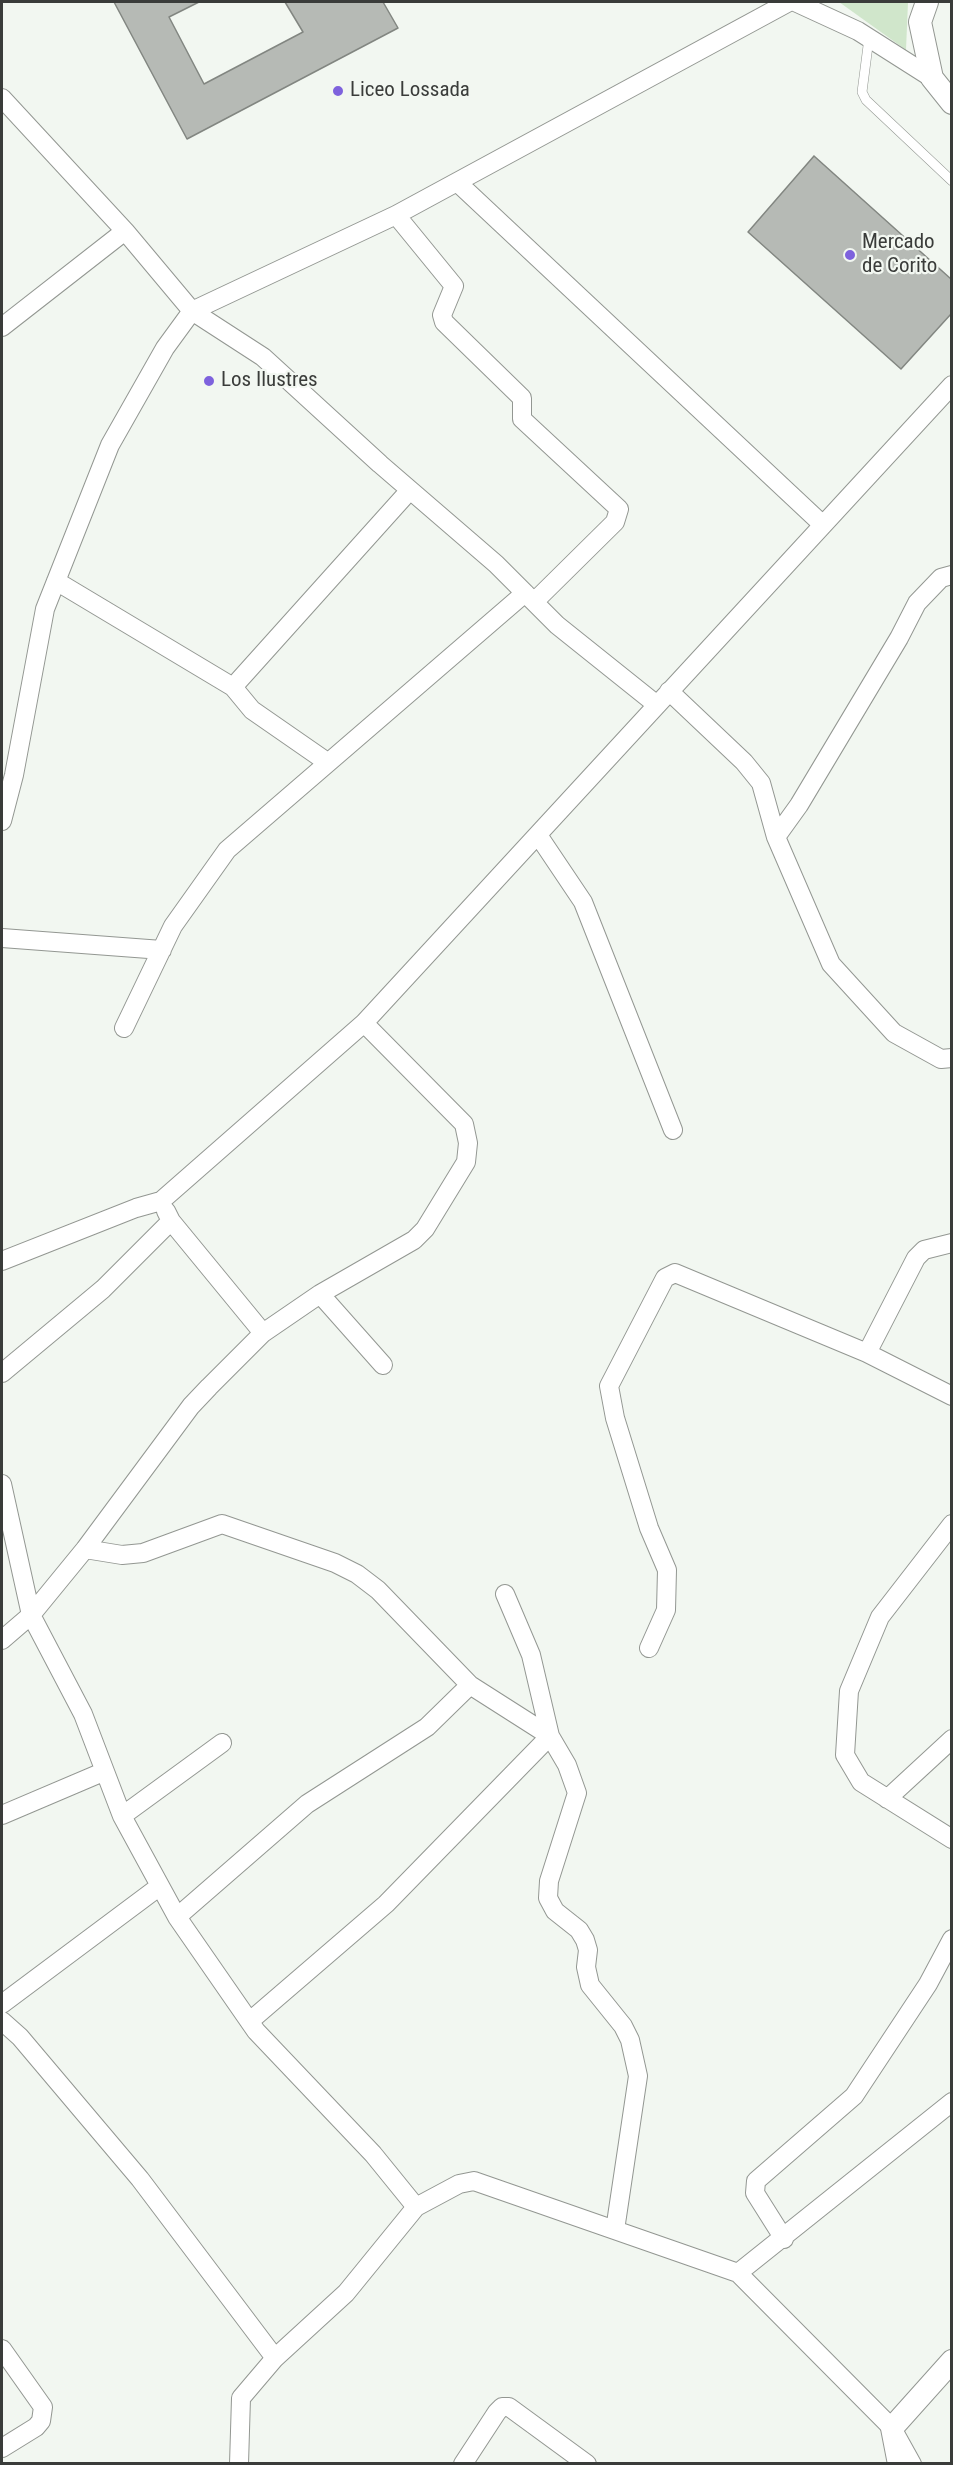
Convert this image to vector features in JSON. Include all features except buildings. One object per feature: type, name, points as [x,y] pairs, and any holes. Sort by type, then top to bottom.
[{"type":"street","points":[[2,821],[14,775],[45,609],[110,445],[165,348],[192,310],[396,215],[789,2]]},
{"type":"street","points":[[795,2],[869,38],[932,78],[951,102]]},
{"type":"street","points":[[927,2],[920,22],[932,78]]},
{"type":"street","points":[[2,98],[125,231],[192,310],[264,357],[410,490],[496,564],[557,625],[657,705]]},
{"type":"street","points":[[458,182],[823,525]]},
{"type":"street","points":[[124,1028],[173,926],[226,850],[327,762],[529,597],[615,522],[619,509],[522,419],[522,398],[444,322],[442,315],[454,286],[396,215]]},
{"type":"street","points":[[2,327],[125,231]]},
{"type":"street","points":[[2,1261],[136,1208],[161,1201],[364,1023],[951,385]]},
{"type":"street","points":[[232,687],[410,490]]},
{"type":"street","points":[[776,837],[799,805],[899,638],[917,603],[941,578],[951,575]]},
{"type":"street","points":[[56,580],[232,687],[252,710],[327,762]]},
{"type":"street","points":[[669,691],[744,762],[761,783],[776,837],[831,964],[894,1033],[941,1059],[951,1059]]},
{"type":"street","points":[[538,835],[584,902],[673,1130]]},
{"type":"street","points":[[2,938],[162,950]]},
{"type":"street","points":[[2,1640],[31,1614],[85,1549],[191,1406],[263,1333],[320,1294],[414,1240],[425,1229],[466,1162],[468,1143],[464,1124],[364,1023]]},
{"type":"street","points":[[161,1201],[171,1221],[263,1333]]},
{"type":"street","points":[[2,1374],[103,1289],[171,1221]]},
{"type":"street","points":[[867,1353],[916,1258],[924,1250],[951,1243]]},
{"type":"street","points":[[649,1648],[666,1610],[667,1570],[649,1528],[615,1418],[609,1386],[665,1278],[675,1273],[867,1353],[951,1396]]},
{"type":"street","points":[[320,1294],[383,1365]]},
{"type":"street","points":[[2,1484],[31,1614],[82,1714],[122,1816],[177,1917],[250,2022],[319,2099],[373,2154],[416,2207]]},
{"type":"street","points":[[85,1549],[122,1555],[143,1553],[222,1524],[245,1530],[335,1563],[357,1574],[378,1590],[470,1685],[550,1736]]},
{"type":"street","points":[[951,1524],[880,1617],[849,1691],[845,1755],[861,1782],[951,1839]]},
{"type":"street","points":[[505,1594],[531,1654],[550,1736],[567,1765],[577,1793],[549,1881],[548,1898],[555,1911],[579,1930],[585,1940],[588,1950],[586,1967],[590,1985],[623,2026],[630,2040],[638,2076],[615,2230]]},
{"type":"street","points":[[177,1917],[308,1804],[427,1727],[470,1685]]},
{"type":"street","points":[[250,2022],[386,1904],[550,1736]]},
{"type":"street","points":[[887,1799],[951,1739]]},
{"type":"street","points":[[122,1816],[222,1743]]},
{"type":"street","points":[[2,1815],[103,1772]]},
{"type":"street","points":[[2,2004],[160,1886]]},
{"type":"street","points":[[784,2239],[755,2193],[756,2181],[854,2096],[928,1984],[951,1939]]},
{"type":"street","points":[[2,2021],[20,2037],[140,2179],[275,2358]]},
{"type":"street","points":[[738,2273],[784,2239],[951,2102]]},
{"type":"street","points":[[239,2463],[241,2398],[275,2358],[346,2293],[416,2207],[459,2184],[474,2181],[738,2273],[892,2428],[912,2463]]},
{"type":"street","points":[[2,2349],[43,2408],[41,2421],[36,2427],[2,2448]]},
{"type":"street","points":[[892,2428],[951,2361]]},
{"type":"street","points":[[463,2463],[497,2412],[502,2407],[509,2407],[587,2463]]},
{"type":"street","points":[[892,2428],[899,2463]]},
{"type":"lane","points":[[869,38],[863,96],[951,181]]},
{"type":"green space","points":[[839,2],[908,2],[906,50]]},
{"type":"place","name":"Liceo Lossada","points":[[338,91]]},
{"type":"place","name":"Mercado de Corito","points":[[850,255]]},
{"type":"place","name":"Los Ilustres","points":[[209,381]]}]
